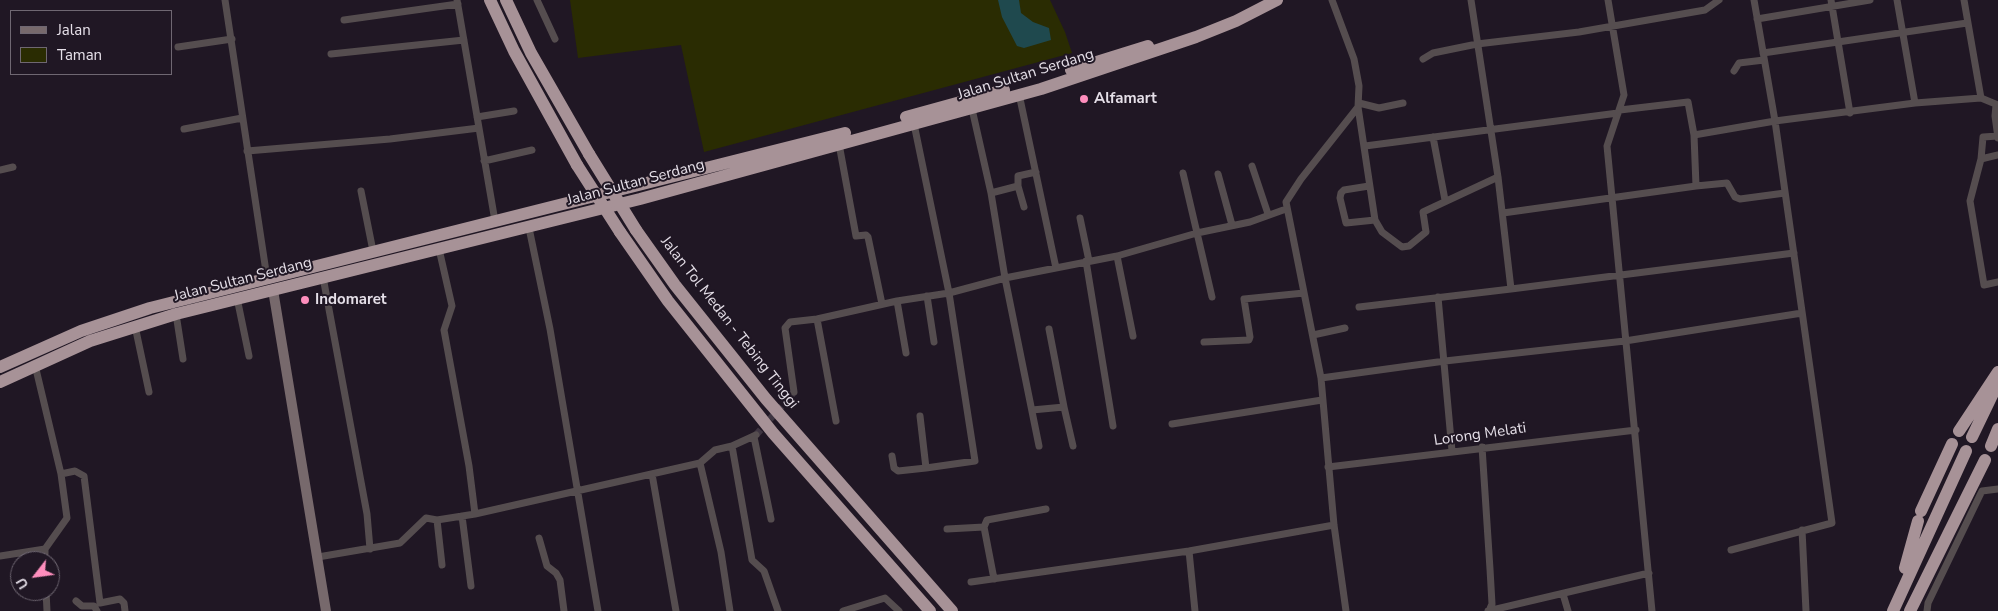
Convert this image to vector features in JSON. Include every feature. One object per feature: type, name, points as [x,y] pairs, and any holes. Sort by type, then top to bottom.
[{"type":"highway","name":"Jalan Tol Medan - Tebing Tinggi","points":[[490,0],[514,51],[577,165],[620,232],[668,301],[773,432],[930,611]]},
{"type":"highway","name":"Jalan Tol Medan - Tebing Tinggi","points":[[506,0],[531,53],[589,154],[636,230],[675,285],[766,399],[952,611]]},
{"type":"highway","name":"Jalan Sultan Serdang","points":[[0,367],[81,331],[124,316],[270,284],[324,276],[529,228],[720,171],[1036,81],[1170,39],[1261,0]]},
{"type":"highway","name":"Jalan Sultan Serdang","points":[[0,382],[90,341],[135,325],[237,298],[270,284],[373,251],[495,221],[839,144],[972,109],[1196,37],[1236,21],[1277,0]]},
{"type":"highway","points":[[1959,431],[1998,372]]},
{"type":"highway","points":[[1972,437],[1998,383]]},
{"type":"highway","points":[[1991,446],[1998,429]]},
{"type":"highway","points":[[1893,611],[1920,516],[1952,444]]},
{"type":"highway","points":[[1893,611],[1966,451]]},
{"type":"highway","points":[[1910,611],[1985,460]]},
{"type":"street","points":[[224,0],[232,39],[247,151],[326,611]]},
{"type":"street","points":[[536,0],[555,38]]},
{"type":"street","points":[[1332,0],[1354,59],[1359,86],[1359,105],[1369,186],[1375,220],[1389,238],[1406,247],[1426,232],[1423,212],[1498,177]]},
{"type":"street","points":[[1471,0],[1476,44],[1498,177],[1512,289]]},
{"type":"street","points":[[1608,0],[1624,84],[1624,95],[1607,146],[1625,340],[1636,430],[1652,611]]},
{"type":"street","points":[[1423,59],[1433,53],[1476,44],[1579,32],[1705,10],[1719,0]]},
{"type":"street","points":[[1731,550],[1832,522],[1775,121],[1754,0]]},
{"type":"street","points":[[1757,19],[1831,3],[1870,0]]},
{"type":"street","points":[[1897,0],[1915,103]]},
{"type":"street","points":[[1964,0],[1981,98]]},
{"type":"street","points":[[344,20],[458,2],[495,221]]},
{"type":"street","points":[[1831,3],[1850,113]]},
{"type":"street","points":[[1734,71],[1739,63],[1763,57],[1838,42],[1967,22]]},
{"type":"street","points":[[178,47],[232,39]]},
{"type":"street","points":[[332,54],[464,40]]},
{"type":"street","points":[[1019,94],[1056,268]]},
{"type":"street","points":[[1694,135],[1775,121],[1850,113],[1915,103],[1981,98],[1997,105],[1995,116],[1998,137],[1983,137],[1970,201],[1984,285],[1998,282]]},
{"type":"street","points":[[1365,146],[1619,112],[1686,101],[1689,105],[1694,135],[1696,186]]},
{"type":"street","points":[[1359,105],[1379,108],[1403,103]]},
{"type":"street","points":[[1346,611],[1334,525],[1321,378],[1286,202],[1291,192],[1359,105]]},
{"type":"street","points":[[972,109],[991,192],[1005,278],[1039,446]]},
{"type":"street","points":[[477,117],[514,110]]},
{"type":"street","points":[[184,129],[242,118]]},
{"type":"street","points":[[892,456],[894,468],[898,472],[976,461],[948,293],[914,124]]},
{"type":"street","points":[[247,151],[350,143],[479,128]]},
{"type":"street","points":[[1432,137],[1446,200]]},
{"type":"street","points":[[839,144],[856,236],[866,235],[868,237],[882,304]]},
{"type":"street","points":[[484,161],[532,150]]},
{"type":"street","points":[[1980,159],[1998,155]]},
{"type":"street","points":[[1252,166],[1268,214]]},
{"type":"street","points":[[0,170],[13,167]]},
{"type":"street","points":[[1024,208],[1018,186],[1018,176],[1036,172]]},
{"type":"street","points":[[1183,173],[1212,297]]},
{"type":"street","points":[[1218,174],[1232,225]]},
{"type":"street","points":[[1503,213],[1612,196],[1727,182],[1735,197],[1740,199],[1785,192]]},
{"type":"street","points":[[991,192],[1018,186]]},
{"type":"street","points":[[1369,186],[1344,190],[1340,198],[1346,223],[1375,220]]},
{"type":"street","points":[[361,191],[373,251]]},
{"type":"street","points":[[794,392],[786,324],[790,322],[816,319],[897,301],[948,293],[1005,278],[1117,256],[1197,233],[1250,222],[1286,209]]},
{"type":"street","points":[[1080,218],[1113,426]]},
{"type":"street","points":[[529,228],[550,329],[598,611]]},
{"type":"street","points":[[439,249],[452,306],[444,330],[470,466],[475,514]]},
{"type":"street","points":[[1359,307],[1794,253]]},
{"type":"street","points":[[1117,256],[1133,336]]},
{"type":"street","points":[[324,276],[367,514],[370,549]]},
{"type":"street","points":[[1204,342],[1249,340],[1244,299],[1304,292]]},
{"type":"street","points":[[927,296],[934,342]]},
{"type":"street","points":[[1438,297],[1452,451]]},
{"type":"street","points":[[237,298],[249,356]]},
{"type":"street","points":[[897,301],[906,354]]},
{"type":"street","points":[[1321,378],[1625,340],[1802,313]]},
{"type":"street","points":[[176,314],[183,359]]},
{"type":"street","points":[[816,319],[836,420]]},
{"type":"street","points":[[135,325],[149,392]]},
{"type":"street","points":[[1313,335],[1345,328]]},
{"type":"street","points":[[1049,329],[1073,446]]},
{"type":"street","points":[[0,556],[45,549],[67,518],[61,474],[35,365]]},
{"type":"street","points":[[1172,424],[1322,400]]},
{"type":"street","points":[[1032,410],[1064,408]]},
{"type":"street","points":[[920,416],[926,468]]},
{"type":"street","name":"Lorong Melati","points":[[1328,467],[1636,430]]},
{"type":"street","points":[[318,557],[400,543],[423,519],[437,520],[475,514],[700,463],[715,450],[732,446],[755,436],[771,519]]},
{"type":"street","points":[[732,446],[752,560],[764,571],[778,611]]},
{"type":"street","points":[[1482,447],[1492,604],[1489,611]]},
{"type":"street","points":[[700,463],[721,552],[730,611]]},
{"type":"street","points":[[61,474],[75,471],[84,476],[97,607]]},
{"type":"street","points":[[652,474],[676,611]]},
{"type":"street","points":[[1927,611],[1928,603],[1982,491],[1998,489]]},
{"type":"street","points":[[994,579],[984,528],[987,520],[1046,509]]},
{"type":"street","points":[[462,516],[471,586]]},
{"type":"street","points":[[437,520],[442,565]]},
{"type":"street","points":[[971,582],[1189,550],[1334,525]]},
{"type":"street","points":[[946,529],[984,528]]},
{"type":"street","points":[[1802,530],[1806,611]]},
{"type":"street","points":[[539,538],[546,566],[556,573],[560,580],[564,611]]},
{"type":"street","points":[[1189,550],[1195,611]]},
{"type":"street","points":[[1489,611],[1649,573]]},
{"type":"street","points":[[1563,594],[1568,611]]},
{"type":"street","points":[[843,611],[885,598],[899,611]]},
{"type":"street","points":[[76,601],[82,606],[97,607],[120,599],[124,604],[125,611]]},
{"type":"green space","points":[[570,0],[1050,0],[1065,32],[1072,53],[704,152],[681,45],[578,58]]},
{"type":"shaded area","points":[[998,0],[1019,0],[1021,13],[1033,22],[1049,28],[1051,40],[1024,48],[1017,46],[1002,17]]},
{"type":"tunnel","points":[[756,435],[794,392]]},
{"type":"place","name":"Alfamart","points":[[1084,99]]},
{"type":"place","name":"Indomaret","points":[[305,300]]}]
